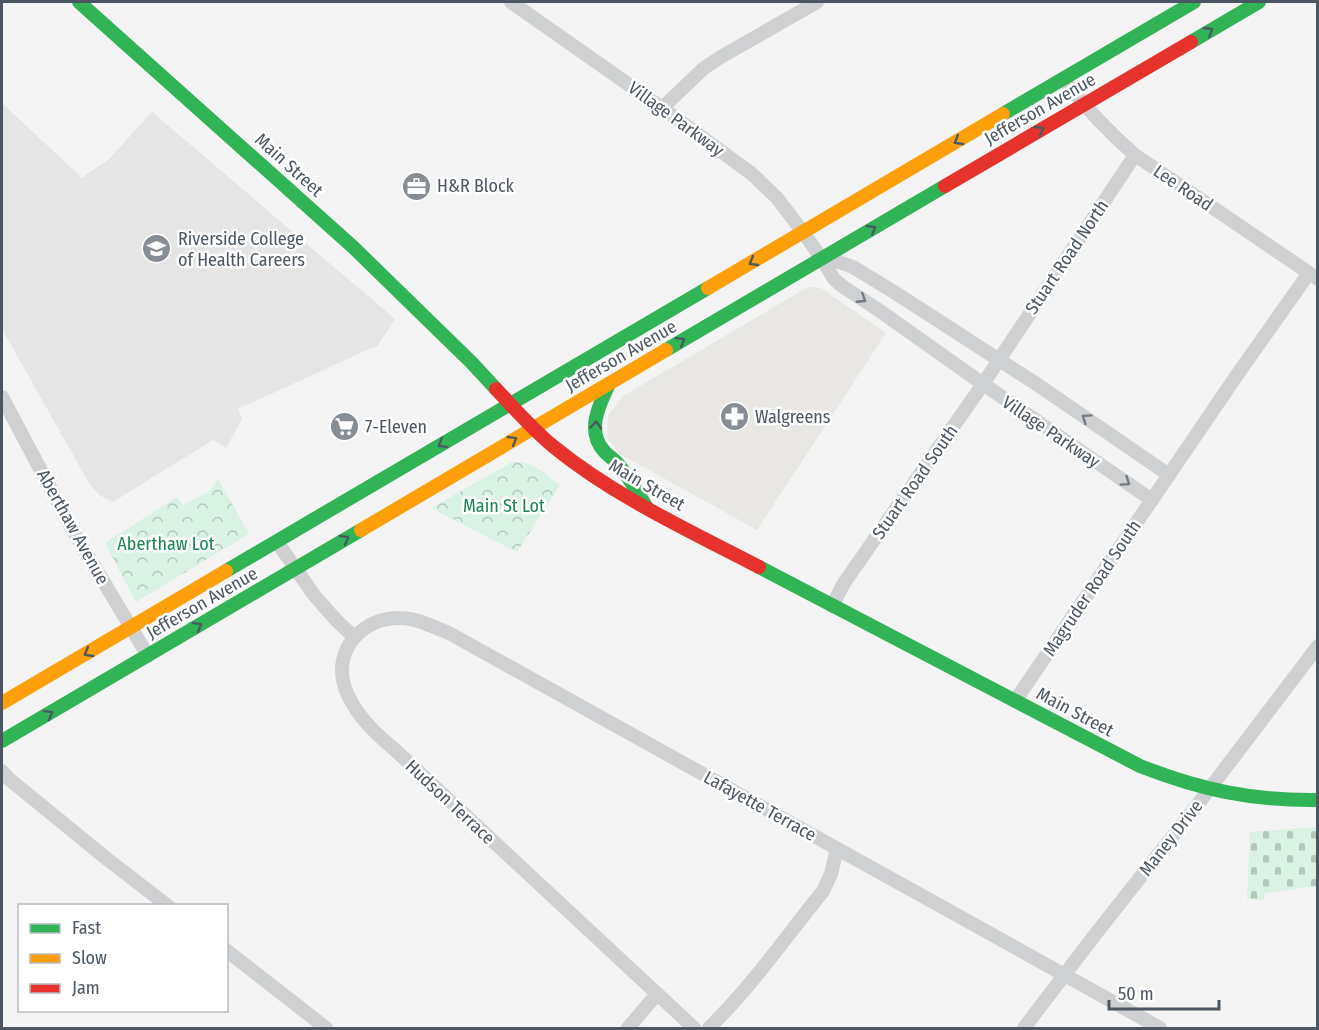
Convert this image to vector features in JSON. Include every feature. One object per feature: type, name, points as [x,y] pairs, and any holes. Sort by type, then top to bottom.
[{"type":"main road","name":"Main Street","points":[[79,2],[353,248],[472,363],[534,428],[565,456],[613,488],[832,606],[1140,766],[1209,790],[1248,798],[1317,801]]},
{"type":"main road","name":"Jefferson Avenue","points":[[2,704],[1194,2]]},
{"type":"main road","name":"Jefferson Avenue","points":[[2,741],[1258,2]]},
{"type":"main road","points":[[609,384],[595,420],[595,435],[603,450],[617,463],[647,508]]},
{"type":"street","name":"Village Parkway","points":[[511,2],[752,174],[777,198],[834,279],[842,286],[1152,500]]},
{"type":"street","points":[[662,108],[711,64],[818,2]]},
{"type":"street","name":"Lee Road","points":[[1063,80],[1083,105],[1135,155],[1313,276]]},
{"type":"street","name":"Stuart Road North","points":[[999,360],[1135,155]]},
{"type":"street","name":"Village Parkway","points":[[822,259],[853,267],[999,360],[1169,476]]},
{"type":"street","name":"Magruder Road South","points":[[1015,701],[1237,375],[1313,276]]},
{"type":"street","points":[[922,341],[938,321]]},
{"type":"street","name":"Stuart Road South","points":[[832,606],[844,583],[999,360]]},
{"type":"street","name":"Aberthaw Avenue","points":[[2,397],[72,529],[148,656]]},
{"type":"street","points":[[277,542],[314,596],[354,637]]},
{"type":"street","name":"Lafayette Terrace","points":[[354,637],[373,623],[402,618],[416,620],[448,633],[1160,1029]]},
{"type":"street","name":"Hudson Terrace","points":[[354,637],[343,659],[342,673],[344,687],[364,721],[694,1029]]},
{"type":"street","name":"Maney Drive","points":[[1024,1029],[1317,646]]},
{"type":"street","points":[[2,771],[107,859],[165,904]]},
{"type":"street","points":[[709,1029],[748,985],[823,891],[831,874],[837,849]]},
{"type":"street","points":[[228,952],[326,1029]]},
{"type":"street","points":[[628,1029],[657,994]]},
{"type":"shaded area","name":"Riverside College of Health Careers","points":[[2,103],[82,178],[108,160],[152,112],[395,319],[378,345],[238,409],[242,419],[226,448],[213,440],[113,502],[99,495],[89,483],[2,329]]},
{"type":"shaded area","points":[[808,287],[821,288],[886,333],[757,530],[620,454],[607,438],[608,416],[623,396]]},
{"type":"green space","name":"Main St Lot","points":[[512,462],[532,465],[560,485],[517,552],[431,508]]},
{"type":"green space","name":"Aberthaw Lot","points":[[218,479],[249,534],[136,602],[105,543],[177,497],[183,505],[209,492]]},
{"type":"green space","points":[[1317,827],[1317,886],[1265,893],[1264,900],[1247,899],[1250,832]]},
{"type":"traffic: fast","points":[[79,2],[353,247],[496,389]]},
{"type":"traffic: fast","points":[[1003,114],[1194,2]]},
{"type":"traffic: fast","points":[[1191,42],[1259,2]]},
{"type":"traffic: fast","points":[[666,350],[945,186]]},
{"type":"traffic: fast","points":[[226,571],[708,288]]},
{"type":"traffic: fast","points":[[609,384],[596,418],[596,435],[604,451],[622,469],[647,508]]},
{"type":"traffic: fast","points":[[2,741],[361,530]]},
{"type":"traffic: fast","points":[[759,567],[1140,766],[1206,788],[1249,796],[1318,800]]},
{"type":"traffic: slow","points":[[708,288],[1003,114]]},
{"type":"traffic: slow","points":[[361,530],[666,350]]},
{"type":"traffic: slow","points":[[2,703],[226,571]]},
{"type":"traffic: jam","points":[[945,186],[1191,42]]},
{"type":"traffic: jam","points":[[496,389],[546,440],[577,465],[653,512],[759,567]]},
{"type":"place","name":"H&R Block","points":[[416,186]]},
{"type":"place","name":"Riverside College of Health Careers","points":[[157,249]]},
{"type":"place","name":"Walgreens","points":[[734,417]]},
{"type":"place","name":"7-Eleven","points":[[344,427]]}]
